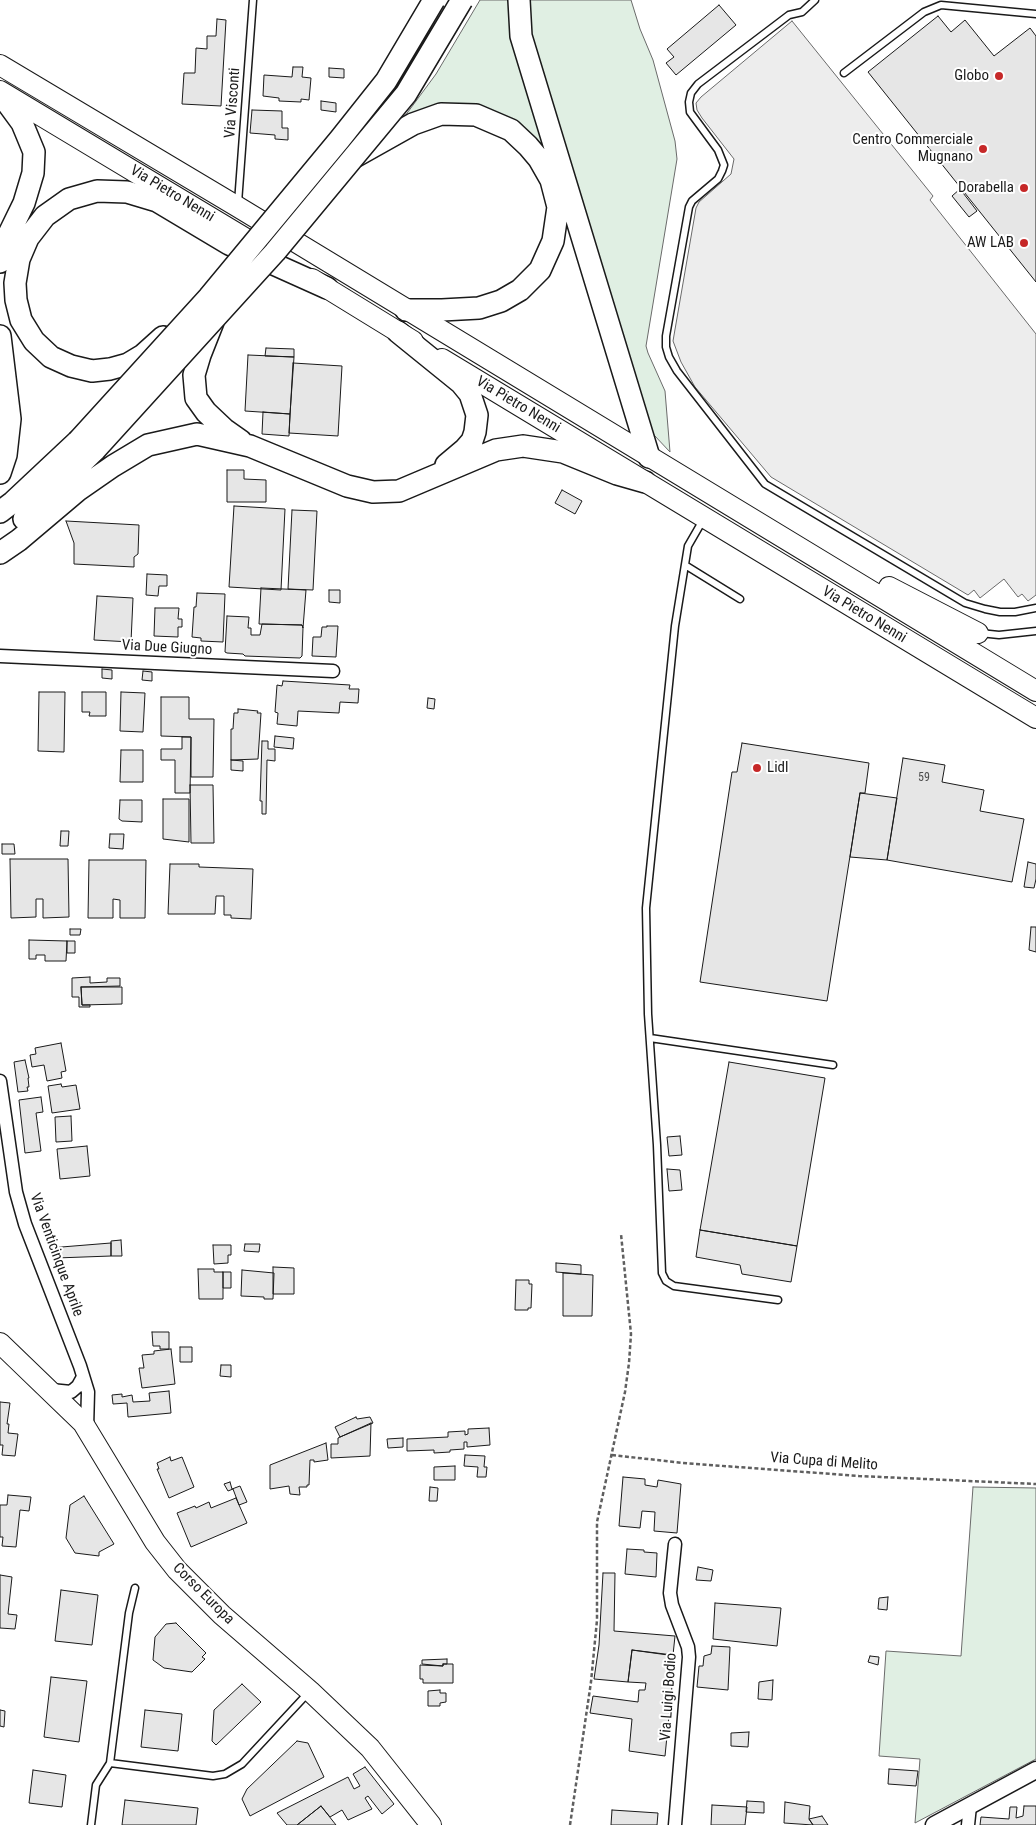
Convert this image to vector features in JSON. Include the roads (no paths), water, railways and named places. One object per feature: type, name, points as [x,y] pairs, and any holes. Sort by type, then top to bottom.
[{"type":"highway","points":[[0,512],[78,441],[210,297],[386,81],[434,0]]},
{"type":"highway","points":[[0,538],[24,519],[95,450],[275,252],[406,94],[462,0]]},
{"type":"highway","points":[[519,0],[520,36],[649,457]]},
{"type":"highway","points":[[0,92],[22,123],[34,152],[33,173],[24,204],[6,240],[0,262]]},
{"type":"highway","points":[[356,156],[413,124],[441,114],[476,115],[511,130],[539,159],[551,180],[558,207],[554,241],[540,270],[520,290],[501,301],[479,308],[406,310]]},
{"type":"highway","points":[[210,297],[143,355],[128,364],[92,371],[71,366],[51,357],[34,341],[21,320],[16,300],[15,283],[19,259],[28,238],[45,216],[69,200],[97,190],[127,192],[157,202],[229,244],[328,288]]},
{"type":"highway","points":[[214,319],[194,375],[196,398],[206,412],[218,423],[250,446]]},
{"type":"highway","points":[[398,332],[461,383],[470,394],[477,415],[475,432],[465,449],[419,484]]},
{"type":"highway","points":[[0,336],[10,419],[6,455],[0,472]]},
{"type":"highway","points":[[0,553],[19,540],[77,491],[113,466],[148,445],[197,434],[250,446],[347,486],[373,492],[399,491],[496,450],[522,446],[563,452],[617,474],[646,482]]},
{"type":"main road","name":"Via Pietro Nenni","points":[[0,65],[238,207],[1036,691]]},
{"type":"main road","name":"Via Pietro Nenni","points":[[0,92],[328,288],[1036,718]]},
{"type":"main road","points":[[770,530],[815,547],[946,618],[978,633]]},
{"type":"main road","name":"Corso Europa","points":[[0,1342],[49,1390],[83,1415],[143,1523],[164,1555],[222,1615],[310,1690],[370,1748],[431,1825]]},
{"type":"street","name":"Via Due Giugno","points":[[0,656],[333,671]]},
{"type":"street","name":"Via Venticinque Aprile","points":[[0,1081],[16,1192],[28,1231],[88,1392],[83,1415]]},
{"type":"street","name":"Via Venticinque Aprile","points":[[83,1377],[83,1415]]},
{"type":"street","points":[[49,1390],[72,1392],[83,1377]]},
{"type":"street","name":"Via Luigi Bodio","points":[[674,1825],[689,1657],[688,1647],[672,1605],[670,1593],[675,1544]]},
{"type":"street","points":[[934,1825],[1036,1770]]},
{"type":"street","points":[[968,1825],[970,1806]]},
{"type":"lane","name":"Via Visconti","points":[[238,207],[253,0]]},
{"type":"lane","points":[[815,0],[802,12],[789,15],[698,84],[691,93],[689,102],[690,112],[718,150],[724,165],[718,179],[692,200],[689,207],[666,336],[666,347],[669,357],[677,371],[765,484],[965,603],[1000,612],[1015,612],[1036,608]]},
{"type":"lane","points":[[844,73],[924,12],[940,5],[1036,14]]},
{"type":"lane","points":[[0,60],[8,68],[46,93]]},
{"type":"lane","points":[[704,518],[688,546],[675,626],[646,908],[650,1038],[663,1277],[674,1286],[778,1300]]},
{"type":"lane","points":[[685,565],[740,599]]},
{"type":"lane","points":[[978,633],[999,635],[1036,631]]},
{"type":"lane","points":[[650,1038],[833,1065]]},
{"type":"lane","points":[[91,1825],[96,1785],[110,1763],[129,1613],[135,1588]]},
{"type":"lane","points":[[110,1763],[213,1776],[225,1774],[242,1764],[310,1690]]},
{"type":"place","name":"Globo","points":[[999,76]]},
{"type":"place","name":"Centro Commerciale Mugnano","points":[[983,149]]},
{"type":"place","name":"Dorabella","points":[[1024,188]]},
{"type":"place","name":"AW LAB","points":[[1024,243]]},
{"type":"place","name":"Lidl","points":[[757,768]]}]
